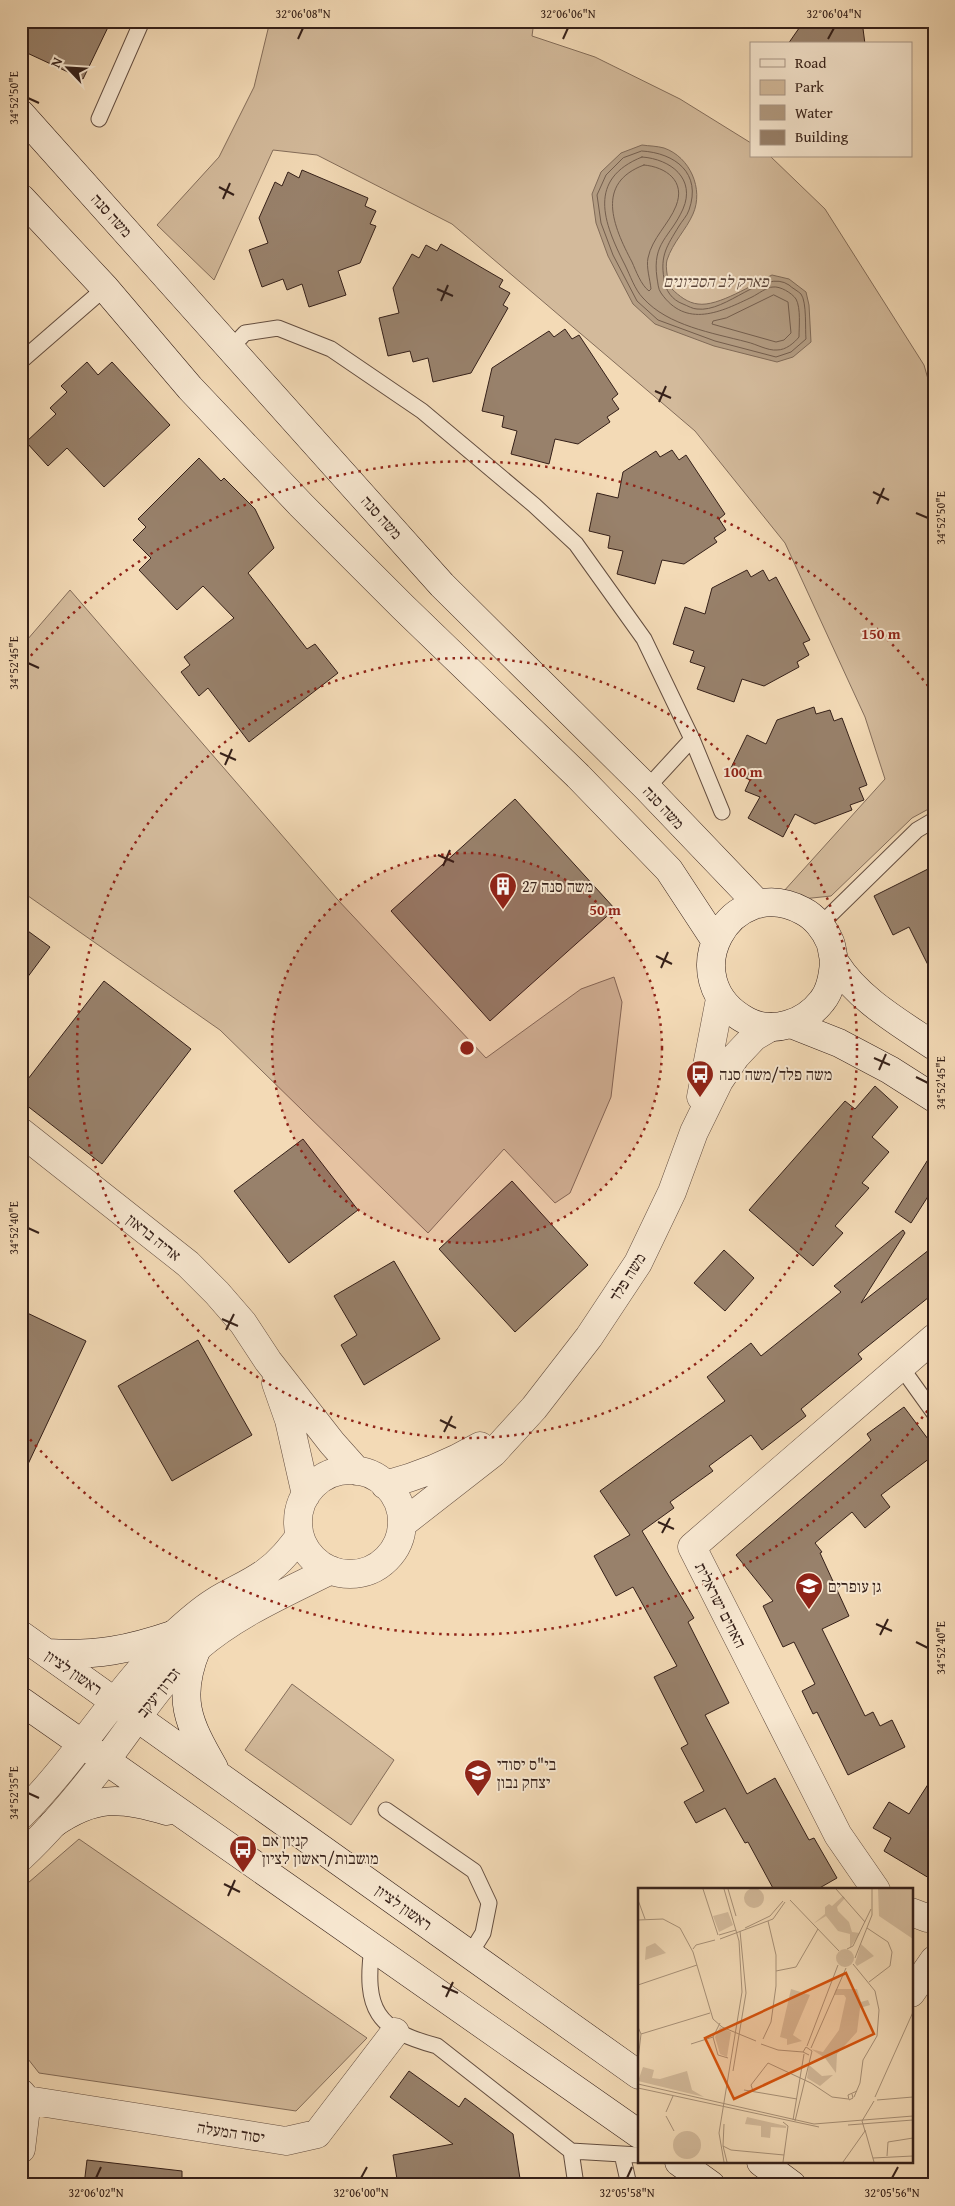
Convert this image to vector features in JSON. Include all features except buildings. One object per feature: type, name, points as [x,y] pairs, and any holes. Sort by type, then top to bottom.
[{"type":"street","name":"משה סנה","points":[[21,114],[232,347],[442,585],[647,788],[758,904]]},
{"type":"street","points":[[21,198],[105,288],[190,388],[301,506],[578,776],[669,870],[715,940]]},
{"type":"street","points":[[781,1025],[809,1015],[823,1000],[832,982],[834,962],[830,942],[820,925],[804,911],[784,904],[758,904],[744,909],[727,922],[715,940],[710,960],[712,980],[720,999],[734,1014],[752,1024],[781,1025],[839,1043],[890,1070],[934,1098]]},
{"type":"street","points":[[834,962],[857,988],[891,1017],[934,1046]]},
{"type":"street","name":"משה פלד","points":[[694,1132],[715,1036],[720,999]]},
{"type":"street","name":"משה פלד","points":[[402,1524],[493,1453],[534,1408],[589,1337],[638,1263],[672,1192],[694,1132],[719,1081],[736,1056],[754,1038],[781,1025]]},
{"type":"street","name":"אריה בראון","points":[[21,1132],[188,1264],[243,1323],[268,1361],[332,1443],[357,1471]]},
{"type":"street","name":"האחים ישראלית","points":[[875,1888],[838,1835],[692,1547],[934,1338]]},
{"type":"street","name":"אריה בראון","points":[[268,1361],[289,1420],[306,1495]]},
{"type":"street","name":"משה פלד","points":[[385,1485],[413,1478],[451,1463],[501,1433],[534,1408]]},
{"type":"street","points":[[344,1470],[363,1471],[379,1479],[385,1485],[392,1491],[400,1508],[402,1524],[398,1540],[390,1554],[378,1565],[363,1572],[347,1574],[331,1570],[317,1562],[306,1550],[300,1536],[298,1518],[302,1500],[313,1485],[328,1475],[344,1470]]},
{"type":"street","name":"זכרון יעקב","points":[[21,1857],[53,1824],[106,1761],[173,1672],[186,1641],[189,1621],[214,1602],[267,1571],[288,1551],[300,1536]]},
{"type":"street","name":"זכרון יעקב","points":[[21,1815],[82,1744],[131,1680],[186,1641],[226,1626],[259,1606],[331,1570]]},
{"type":"street","name":"ראשון לציון","points":[[21,1635],[138,1716],[638,2074]]},
{"type":"street","points":[[48,1653],[79,1655],[186,1641],[189,1667],[185,1688],[186,1704],[198,1740],[217,1773]]},
{"type":"street","points":[[21,1700],[372,1947],[631,2144]]},
{"type":"street","points":[[53,1824],[72,1811],[93,1803],[109,1801],[145,1804],[183,1815]]},
{"type":"street","points":[[912,1912],[927,1918],[934,1917]]},
{"type":"street","points":[[912,1992],[934,1960]]},
{"type":"street","name":"יסוד המעלה","points":[[24,2097],[286,2141],[316,2134],[395,2032]]},
{"type":"street","points":[[21,2149],[24,2097]]},
{"type":"street","points":[[682,2164],[712,2185]]},
{"type":"street","points":[[764,2164],[792,2185]]},
{"type":"lane","points":[[99,119],[142,21]]},
{"type":"lane","points":[[21,361],[105,288]]},
{"type":"lane","points":[[232,347],[245,333],[278,328],[331,349],[422,411],[534,504],[576,544],[644,639],[692,740],[722,812]]},
{"type":"lane","points":[[647,788],[692,740]]},
{"type":"lane","points":[[820,925],[917,830],[934,820]]},
{"type":"lane","points":[[900,1367],[934,1413]]},
{"type":"lane","points":[[386,1810],[474,1871],[489,1903],[483,1933],[470,1954]]},
{"type":"lane","points":[[372,1947],[368,1977],[371,1999],[381,2018],[395,2032],[414,2040],[437,2046],[571,2150],[631,2144],[629,2185]]},
{"type":"lane","points":[[571,2150],[576,2185]]},
{"type":"green space","name":"פארק לב הסביונים","points":[[270,21],[534,21],[532,36],[595,57],[680,99],[750,142],[750,158],[772,158],[825,209],[924,365],[934,400],[934,806],[912,818],[831,896],[774,902],[885,779],[865,717],[785,543],[695,431],[452,224],[317,155],[273,150],[214,280],[157,225],[219,157],[254,87]]},
{"type":"green space","points":[[70,590],[337,899],[486,1058],[581,989],[614,977],[622,1002],[611,1097],[570,1193],[555,1203],[504,1149],[428,1233],[220,1030],[21,891],[21,647]]},
{"type":"green space","points":[[292,1684],[394,1760],[351,1825],[245,1750]]},
{"type":"green space","points":[[79,1839],[367,2038],[296,2111],[39,2073],[21,2050],[21,1889]]},
{"type":"water","points":[[642,145],[661,147],[673,152],[688,166],[696,185],[696,204],[693,214],[667,260],[667,275],[672,289],[681,297],[691,302],[706,304],[725,299],[772,275],[789,279],[806,292],[809,305],[811,342],[793,357],[777,362],[714,346],[655,324],[633,304],[608,256],[596,223],[592,194],[601,172],[621,153]]},
{"type":"place","name":"משה סנה 27","points":[[503,910]]},
{"type":"place","name":"משה פלד/משה סנה","points":[[700,1098]]},
{"type":"place","name":"גן עופרים","points":[[809,1610]]},
{"type":"place","name":"בי\"ס יסודי יצחק נבון","points":[[478,1797]]},
{"type":"place","name":"קניון אם מושבות/ראשון לציון","points":[[243,1873]]}]
